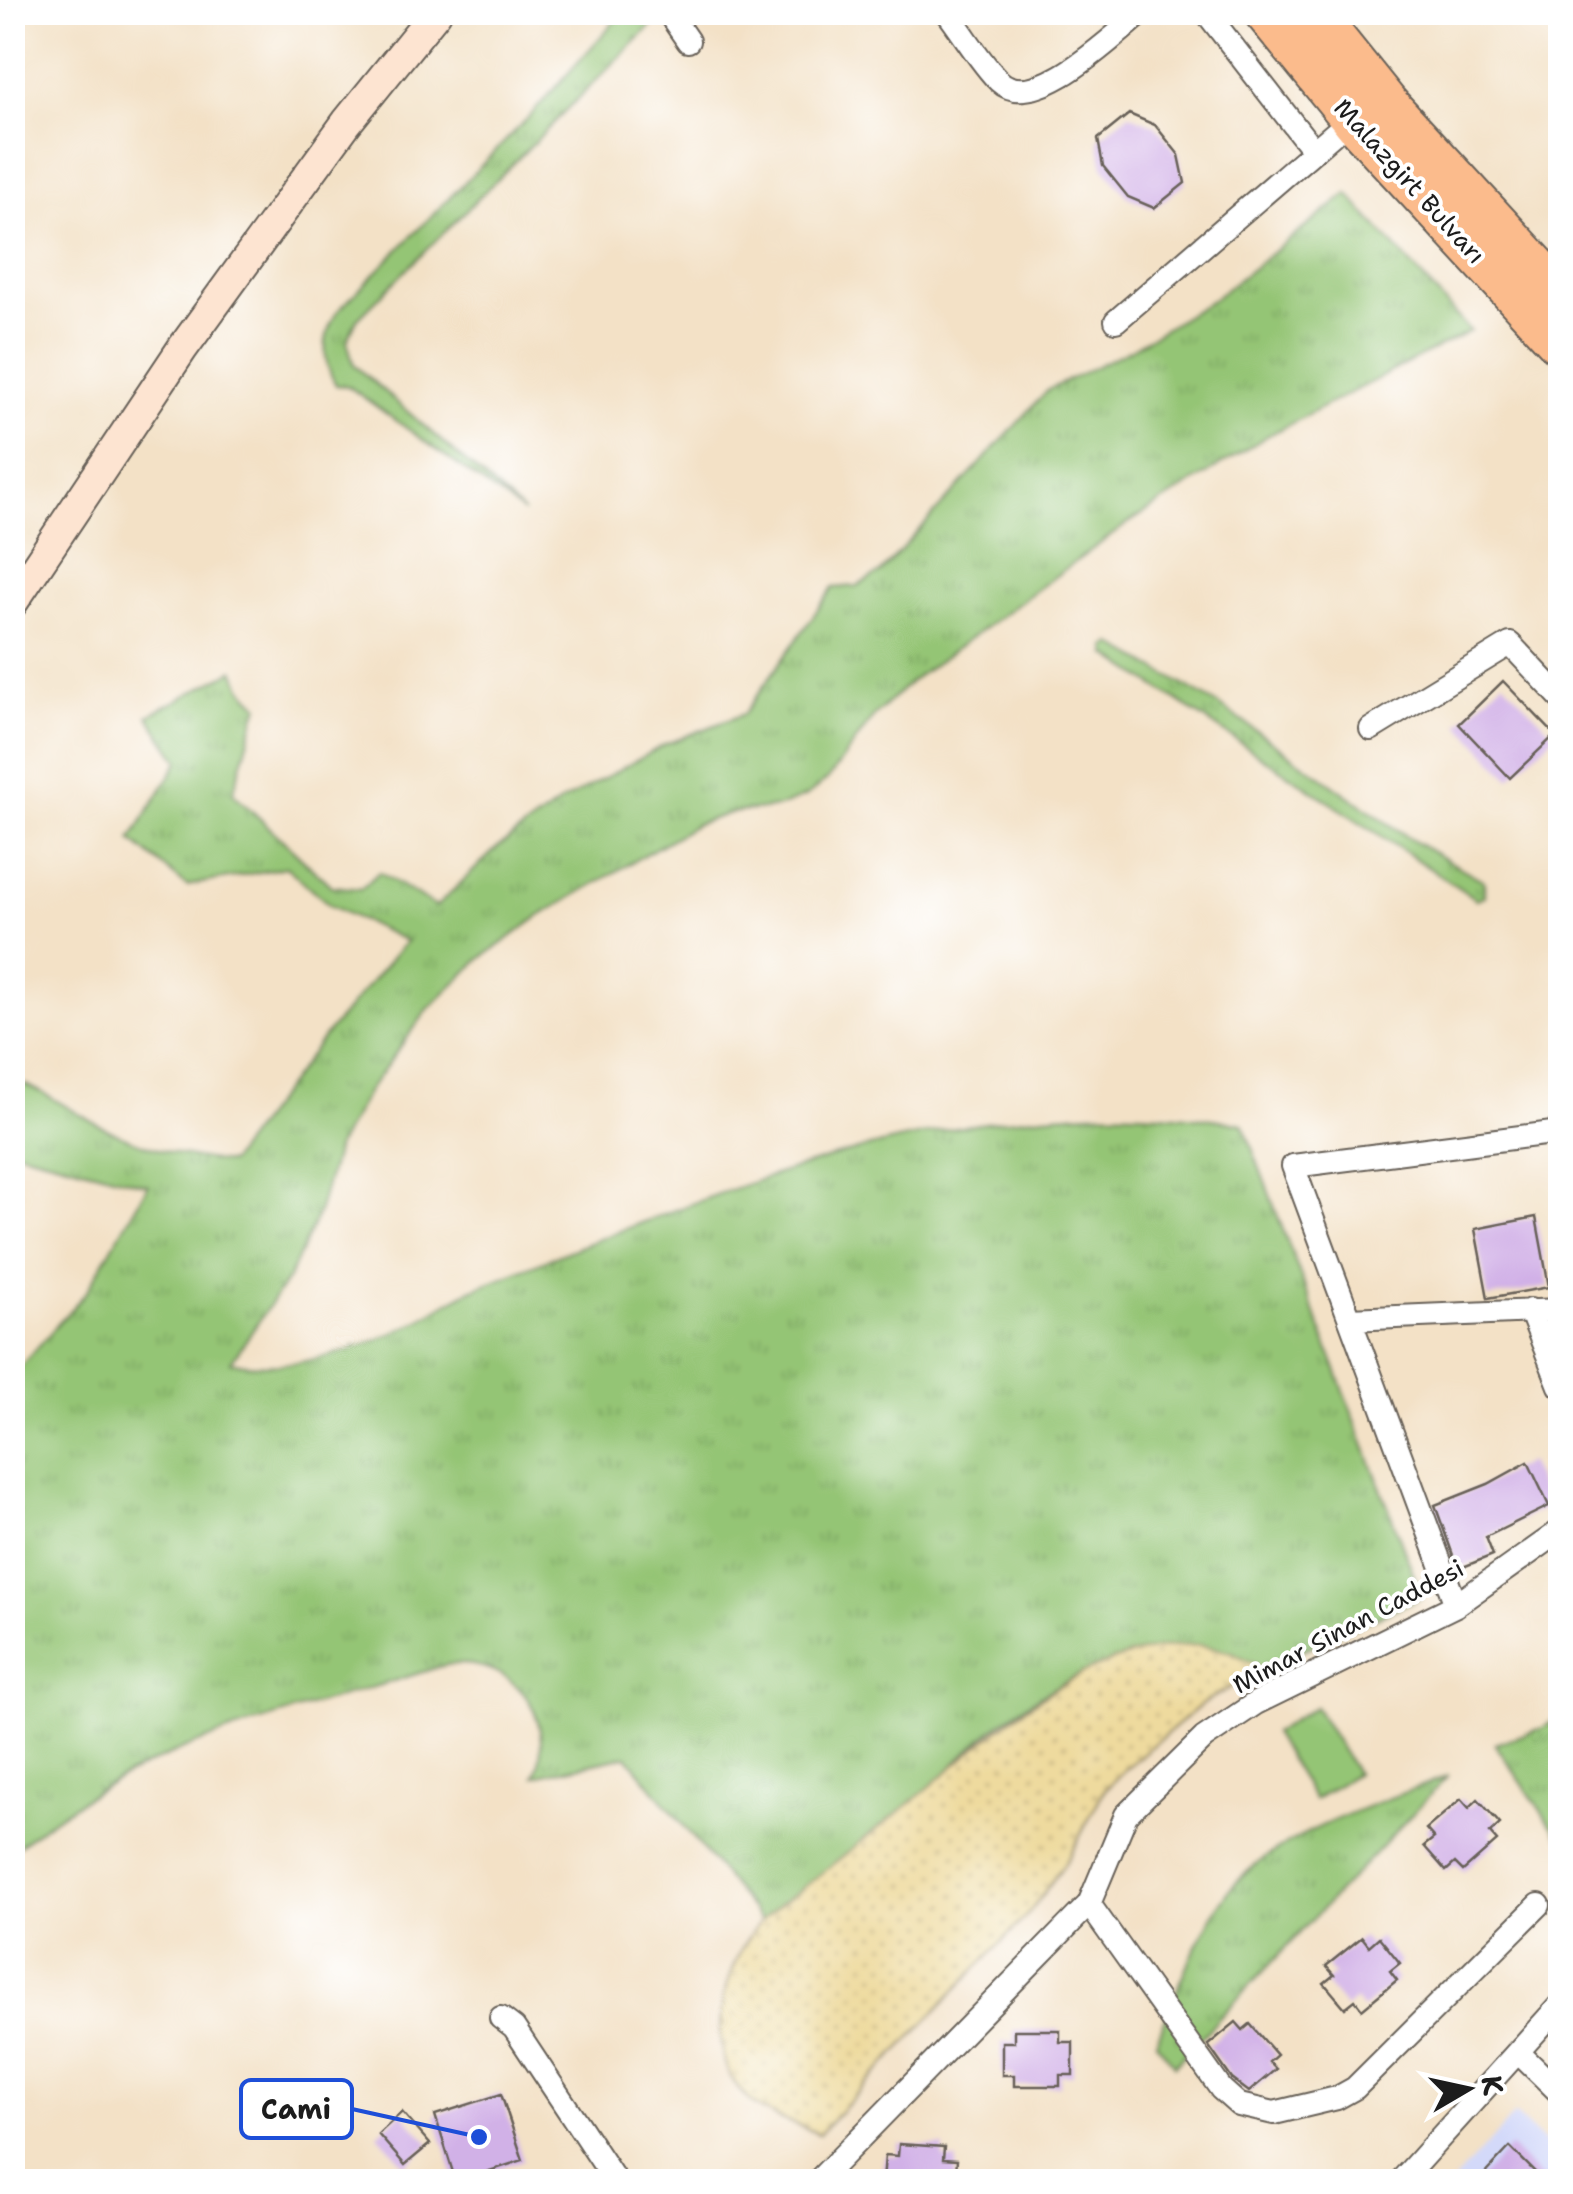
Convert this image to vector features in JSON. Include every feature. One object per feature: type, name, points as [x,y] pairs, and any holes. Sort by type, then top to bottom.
[{"type":"highway","name":"Malazgirt Bulvarı","points":[[1264,12],[1351,119],[1560,345]]},
{"type":"highway","name":"Malazgirt Bulvarı","points":[[1314,12],[1388,104],[1560,291]]},
{"type":"street","points":[[12,603],[182,349],[347,122],[436,12]]},
{"type":"street","points":[[668,12],[688,41]]},
{"type":"street","points":[[948,12],[1000,82],[1022,90],[1053,82],[1143,12]]},
{"type":"street","points":[[1206,12],[1314,151]]},
{"type":"street","points":[[1116,321],[1351,119]]},
{"type":"street","points":[[1371,729],[1510,644],[1560,697]]},
{"type":"street","points":[[1456,1605],[1293,1166],[1560,1132]]},
{"type":"street","points":[[1530,1310],[1560,1386]]},
{"type":"street","points":[[1350,1320],[1560,1310]]},
{"type":"street","name":"Mimar Sinan Caddesi","points":[[817,2182],[1089,1904],[1126,1816],[1204,1738],[1256,1704],[1456,1605],[1560,1530]]},
{"type":"street","points":[[1089,1904],[1220,2089],[1250,2110],[1274,2113],[1337,2098],[1371,2075],[1539,1904]]},
{"type":"street","points":[[1400,2182],[1560,2005]]},
{"type":"street","points":[[501,2018],[514,2028],[616,2182]]},
{"type":"street","points":[[1518,2052],[1560,2093]]},
{"type":"shaded area","points":[[1515,2114],[1560,2157],[1560,2181],[1453,2182]]},
{"type":"green space","points":[[622,13],[664,13],[357,319],[347,341],[354,365],[524,513],[348,386],[336,385],[326,357],[326,339],[337,312],[530,116]]},
{"type":"green space","points":[[1348,194],[1470,331],[1267,436],[1127,524],[910,682],[874,716],[829,778],[807,796],[779,807],[730,813],[697,824],[540,916],[480,959],[429,1008],[368,1091],[337,1146],[318,1213],[289,1277],[231,1362],[301,1362],[347,1351],[412,1324],[469,1291],[661,1215],[852,1152],[949,1129],[1047,1116],[1145,1113],[1243,1124],[1422,1597],[1262,1668],[1230,1654],[1197,1648],[1162,1649],[1093,1669],[1060,1685],[1002,1722],[913,1802],[761,1921],[627,1756],[535,1776],[540,1730],[534,1710],[509,1679],[469,1665],[445,1665],[273,1717],[164,1757],[61,1814],[13,1851],[13,1375],[87,1291],[148,1185],[13,1150],[13,1080],[138,1142],[229,1163],[323,1038],[406,941],[331,906],[286,867],[187,886],[131,840],[179,761],[148,716],[234,670],[243,689],[259,705],[233,793],[331,886],[361,889],[379,872],[436,907],[497,848],[561,802],[666,744],[744,714],[833,588],[857,586],[880,573],[1048,390],[1131,349],[1212,300]]},
{"type":"green space","points":[[1113,644],[1222,707],[1415,842],[1484,881],[1484,896],[1476,899],[1108,655],[1107,647]]},
{"type":"green space","points":[[1315,1707],[1356,1773],[1314,1800],[1273,1733]]},
{"type":"green space","points":[[1560,1714],[1560,1838],[1495,1744],[1543,1728]]},
{"type":"green space","points":[[1448,1776],[1175,2065],[1156,2042],[1205,1930],[1245,1873],[1270,1854],[1328,1823]]},
{"type":"sand","points":[[1199,1645],[1232,1652],[1262,1668],[1201,1705],[1103,1792],[1069,1857],[1031,1911],[819,2134],[770,2114],[745,2096],[731,2078],[723,2056],[722,2008],[736,1960],[765,1916],[1000,1728],[1071,1679],[1110,1661],[1153,1650]]},
{"type":"building","points":[[1129,114],[1155,125],[1179,155],[1185,183],[1154,208],[1128,197],[1103,166],[1098,139]]},
{"type":"building","points":[[1503,681],[1555,735],[1510,778],[1459,724]]},
{"type":"building","points":[[1536,1217],[1549,1287],[1488,1298],[1475,1229]]},
{"type":"building","points":[[1528,1462],[1549,1506],[1486,1537],[1493,1555],[1458,1569],[1435,1505],[1488,1484]]},
{"type":"building","points":[[1461,1799],[1469,1808],[1478,1799],[1500,1824],[1490,1833],[1497,1841],[1463,1871],[1455,1863],[1446,1871],[1424,1846],[1434,1838],[1426,1829]]},
{"type":"building","points":[[1362,1937],[1369,1946],[1379,1937],[1400,1963],[1390,1971],[1397,1980],[1362,2009],[1355,2000],[1345,2008],[1324,1983],[1334,1975],[1326,1966]]},
{"type":"building","points":[[1236,2022],[1243,2030],[1250,2024],[1277,2055],[1269,2062],[1276,2069],[1249,2092],[1232,2079],[1208,2045]]},
{"type":"building","points":[[1014,2030],[1060,2030],[1060,2042],[1073,2042],[1073,2075],[1060,2075],[1060,2086],[1014,2086],[1014,2075],[1002,2075],[1002,2042],[1014,2042]]},
{"type":"building","points":[[501,2094],[523,2160],[456,2182],[435,2115]]},
{"type":"building","points":[[402,2112],[430,2144],[405,2165],[378,2134]]},
{"type":"building","points":[[899,2144],[944,2147],[943,2159],[957,2160],[955,2182],[883,2182],[885,2155],[898,2156]]},
{"type":"building","points":[[1510,2147],[1545,2182],[1477,2182]]},
{"type":"place","name":"Cami","points":[[479,2137]]}]
